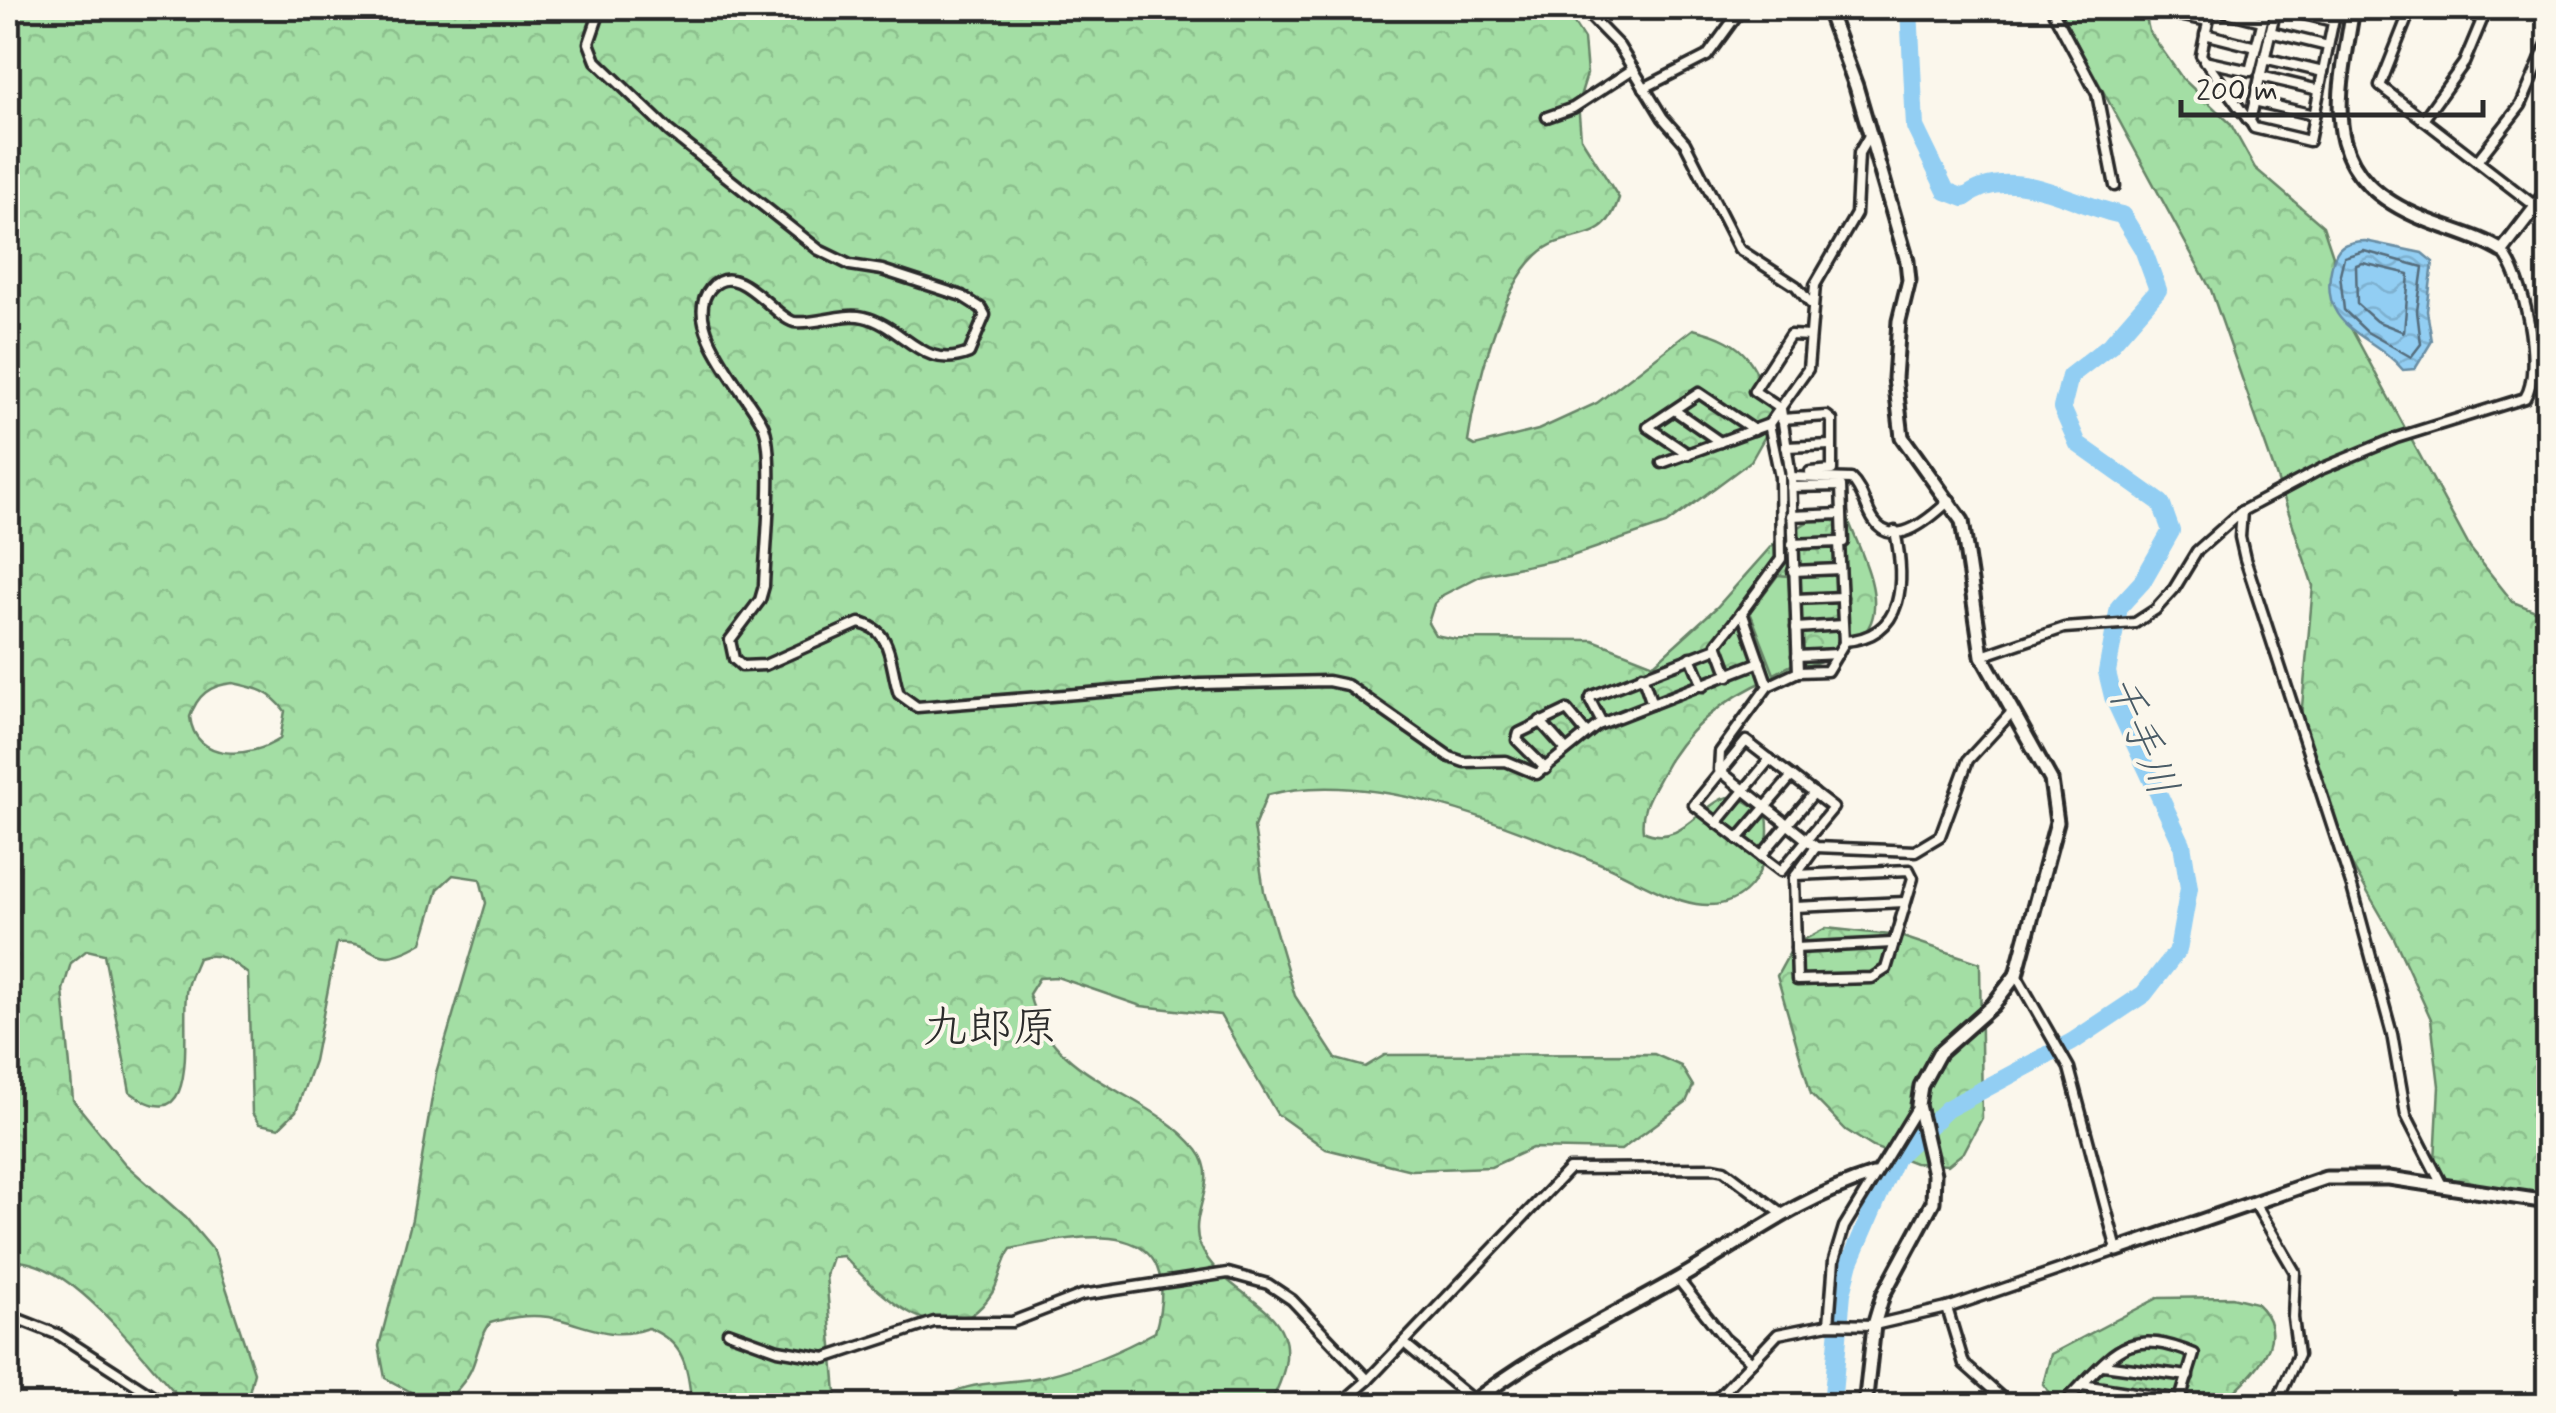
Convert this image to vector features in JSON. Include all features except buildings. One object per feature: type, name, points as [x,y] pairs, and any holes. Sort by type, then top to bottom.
[{"type":"main road","points":[[1826,8],[1870,134],[1909,280],[1899,321],[1896,378],[1902,438],[1962,521],[1982,656],[2051,780],[2058,822],[2016,975],[1993,1005],[1929,1068],[1918,1105],[1932,1160],[1933,1202],[1928,1219],[1892,1275],[1870,1324],[1866,1406]]},
{"type":"main road","points":[[2354,8],[2338,128],[2346,158],[2362,180],[2394,204],[2502,250],[2548,191]]},
{"type":"main road","points":[[1471,1403],[1544,1354],[1678,1278],[1806,1198],[1873,1175]]},
{"type":"main road","points":[[2117,1250],[2326,1178],[2389,1178],[2548,1202]]},
{"type":"street","points":[[601,8],[589,34],[596,61],[669,131],[830,258],[962,296],[982,308],[985,316],[976,346],[942,358],[919,352],[866,318],[794,322],[742,284],[720,283],[710,288],[705,300],[712,348],[758,416],[769,445],[764,586],[760,600],[730,640],[734,659],[742,666],[765,664],[859,623],[880,630],[886,639],[899,694],[917,707],[1200,684],[1328,681],[1347,685],[1450,758],[1464,762],[1506,761],[1529,773],[1546,769],[1602,723],[1760,662]]},
{"type":"street","points":[[1582,8],[1619,46],[1644,88],[1685,142],[1739,248],[1796,286],[1810,305]]},
{"type":"street","points":[[1644,88],[1707,56],[1742,8]]},
{"type":"street","points":[[2051,8],[2097,94],[2115,186]]},
{"type":"street","points":[[2164,8],[2168,13],[2208,21]]},
{"type":"street","points":[[2262,20],[2211,8],[2204,34],[2204,61],[2254,128],[2309,141],[2336,8]]},
{"type":"street","points":[[2204,61],[2250,72],[2266,8]]},
{"type":"street","points":[[2250,121],[2277,8],[2333,21]]},
{"type":"street","points":[[2412,8],[2380,86],[2548,216]]},
{"type":"street","points":[[2424,120],[2464,63],[2487,8]]},
{"type":"street","points":[[2270,32],[2328,46]]},
{"type":"street","points":[[2204,34],[2256,47]]},
{"type":"street","points":[[2478,161],[2522,105],[2548,42]]},
{"type":"street","points":[[2264,58],[2323,72]]},
{"type":"street","points":[[1547,117],[1573,108],[1633,69]]},
{"type":"street","points":[[2260,76],[2319,90]]},
{"type":"street","points":[[2254,101],[2314,115]]},
{"type":"street","points":[[1662,463],[1770,424],[1781,414],[1808,369],[1810,305],[1825,264],[1856,214],[1859,153],[1870,134]]},
{"type":"street","points":[[1982,656],[2064,628],[2125,624],[2155,610],[2174,589],[2197,551],[2242,511],[2321,469],[2396,438],[2525,398],[2533,377],[2522,286],[2515,266],[2502,250]]},
{"type":"street","points":[[1790,479],[1832,470],[1832,420],[1827,416],[1781,414],[1754,391],[1790,335],[1810,336]]},
{"type":"street","points":[[1688,454],[1648,428],[1700,393],[1754,430]]},
{"type":"street","points":[[1677,412],[1720,442]]},
{"type":"street","points":[[1781,414],[1790,479],[1798,672]]},
{"type":"street","points":[[1602,723],[1590,700],[1592,696],[1717,648],[1781,558],[1780,477],[1770,424]]},
{"type":"street","points":[[1786,447],[1831,446]]},
{"type":"street","points":[[1780,477],[1841,486],[1843,542],[1792,544]]},
{"type":"street","points":[[1790,479],[1851,479],[1875,523],[1894,531],[1923,525],[1950,500]]},
{"type":"street","points":[[2242,511],[2240,537],[2245,559],[2352,887],[2392,1034],[2406,1115],[2443,1187]]},
{"type":"street","points":[[1791,516],[1842,514]]},
{"type":"street","points":[[1844,641],[1870,638],[1892,617],[1902,564],[1894,531]]},
{"type":"street","points":[[1719,770],[1720,752],[1768,686],[1798,672],[1822,674],[1839,654],[1844,641],[1838,542]]},
{"type":"street","points":[[1793,572],[1840,569]]},
{"type":"street","points":[[1795,599],[1842,597]]},
{"type":"street","points":[[1742,612],[1768,686]]},
{"type":"street","points":[[1796,628],[1843,626]]},
{"type":"street","points":[[1717,648],[1729,676]]},
{"type":"street","points":[[1798,656],[1839,654]]},
{"type":"street","points":[[1691,658],[1702,686]]},
{"type":"street","points":[[1642,675],[1652,704]]},
{"type":"street","points":[[1546,769],[1517,740],[1519,734],[1567,710],[1586,733]]},
{"type":"street","points":[[1719,770],[1812,845],[1896,853],[1930,846],[1946,824],[1968,760],[2012,712]]},
{"type":"street","points":[[1540,721],[1566,750]]},
{"type":"street","points":[[1796,874],[1909,870],[1913,878],[1886,970],[1872,978],[1798,980],[1796,874],[1833,808],[1746,741],[1694,805],[1782,872],[1812,845]]},
{"type":"street","points":[[1717,823],[1770,759]]},
{"type":"street","points":[[1738,839],[1792,776]]},
{"type":"street","points":[[1761,856],[1814,793]]},
{"type":"street","points":[[1795,907],[1905,902]]},
{"type":"street","points":[[1796,948],[1892,943]]},
{"type":"street","points":[[1710,1406],[1778,1334],[1831,1323],[1870,1324],[1947,1308],[2117,1250],[2066,1060],[2016,975]]},
{"type":"street","points":[[1831,1323],[1837,1244],[1873,1175],[1894,1150],[1918,1105]]},
{"type":"street","points":[[1338,1406],[1368,1380],[1569,1169],[1724,1170],[1781,1213]]},
{"type":"street","points":[[2254,1202],[2295,1272],[2293,1318],[2298,1355],[2275,1406]]},
{"type":"street","points":[[728,1332],[792,1354],[824,1358],[934,1322],[1012,1322],[1082,1295],[1228,1273],[1268,1284],[1292,1300],[1368,1380]]},
{"type":"street","points":[[1678,1278],[1726,1339],[1752,1362]]},
{"type":"street","points":[[1947,1308],[1964,1364],[2011,1406]]},
{"type":"street","points":[[8,1315],[59,1335],[169,1406]]},
{"type":"street","points":[[2068,1406],[2082,1385],[2102,1364],[2131,1342],[2194,1354],[2178,1403],[2082,1385]]},
{"type":"street","points":[[1404,1343],[1471,1403]]},
{"type":"street","points":[[2102,1364],[2188,1376]]},
{"type":"green space","points":[[8,8],[1564,8],[1584,39],[1587,74],[1578,103],[1581,138],[1619,198],[1604,225],[1549,246],[1523,271],[1491,343],[1468,442],[1475,446],[1538,430],[1597,403],[1693,329],[1729,342],[1750,360],[1773,422],[1751,461],[1666,524],[1569,557],[1482,575],[1443,595],[1434,604],[1428,623],[1435,635],[1455,639],[1593,640],[1654,664],[1717,607],[1775,542],[1825,511],[1848,519],[1872,583],[1871,622],[1864,634],[1842,652],[1774,677],[1723,704],[1682,743],[1650,795],[1643,831],[1658,835],[1684,827],[1728,797],[1740,798],[1767,815],[1762,866],[1745,892],[1732,900],[1715,905],[1685,901],[1525,833],[1394,794],[1307,788],[1267,795],[1254,827],[1264,891],[1295,996],[1336,1059],[1365,1067],[1385,1055],[1654,1054],[1681,1066],[1693,1086],[1686,1102],[1621,1150],[1532,1148],[1491,1167],[1411,1170],[1326,1149],[1277,1114],[1220,1015],[1141,1006],[1057,977],[1039,978],[1029,994],[1041,1024],[1058,1048],[1102,1082],[1176,1129],[1204,1162],[1206,1186],[1197,1233],[1200,1245],[1213,1266],[1266,1311],[1279,1327],[1286,1346],[1284,1372],[1269,1405],[933,1405],[972,1386],[1031,1379],[1074,1368],[1155,1332],[1161,1294],[1157,1267],[1144,1250],[1124,1241],[1099,1237],[1011,1249],[992,1293],[974,1313],[955,1322],[935,1322],[914,1315],[875,1288],[843,1256],[832,1257],[826,1275],[837,1405],[692,1405],[682,1358],[661,1334],[648,1328],[605,1332],[535,1316],[490,1323],[469,1374],[454,1393],[413,1393],[385,1378],[379,1346],[412,1219],[436,1073],[486,903],[480,879],[453,875],[438,889],[422,943],[405,952],[383,956],[351,943],[337,943],[314,1061],[296,1111],[279,1128],[259,1124],[252,1113],[248,974],[219,957],[198,958],[187,987],[184,1072],[179,1091],[169,1103],[154,1105],[130,1092],[104,954],[87,950],[71,963],[63,990],[73,1100],[125,1164],[186,1218],[214,1251],[254,1372],[246,1405],[187,1405],[81,1293],[57,1275],[32,1264],[8,1261]],"holes":[[[233,683],[268,695],[285,711],[280,739],[240,753],[213,749],[202,743],[190,717],[193,709],[211,689]]]},
{"type":"green space","points":[[2058,8],[2144,8],[2149,31],[2182,78],[2230,123],[2255,168],[2323,226],[2333,256],[2333,295],[2470,548],[2513,602],[2548,616],[2548,1209],[2449,1184],[2435,1161],[2439,1086],[2431,1019],[2394,938],[2326,820],[2301,718],[2313,586],[2211,290]]},
{"type":"green space","points":[[1778,575],[1788,576],[1795,663],[1774,674],[1750,612]]},
{"type":"green space","points":[[1826,928],[1900,936],[1980,963],[1982,1118],[1964,1152],[1948,1165],[1915,1163],[1873,1147],[1846,1130],[1811,1094],[1777,976],[1794,945]]},
{"type":"green space","points":[[2232,1297],[2256,1303],[2267,1317],[2271,1331],[2263,1358],[2220,1405],[2059,1405],[2043,1384],[2051,1354],[2158,1298]]},
{"type":"water","points":[[2365,241],[2422,253],[2433,262],[2427,311],[2432,341],[2415,369],[2403,370],[2350,328],[2332,304],[2329,287],[2336,253],[2347,244]]},
{"type":"waterway","name":"千手川","points":[[1832,1406],[1842,1293],[1850,1262],[1895,1158],[1947,1109],[2072,1042],[2144,994],[2178,950],[2189,888],[2182,844],[2113,697],[2107,672],[2119,607],[2142,582],[2171,531],[2161,503],[2078,444],[2062,408],[2070,376],[2110,345],[2158,290],[2143,249],[2122,215],[2022,185],[1982,188],[1964,198],[1946,191],[1915,127],[1909,8]]},
{"type":"district","name":"九郎原","points":[[990,1029]]}]
